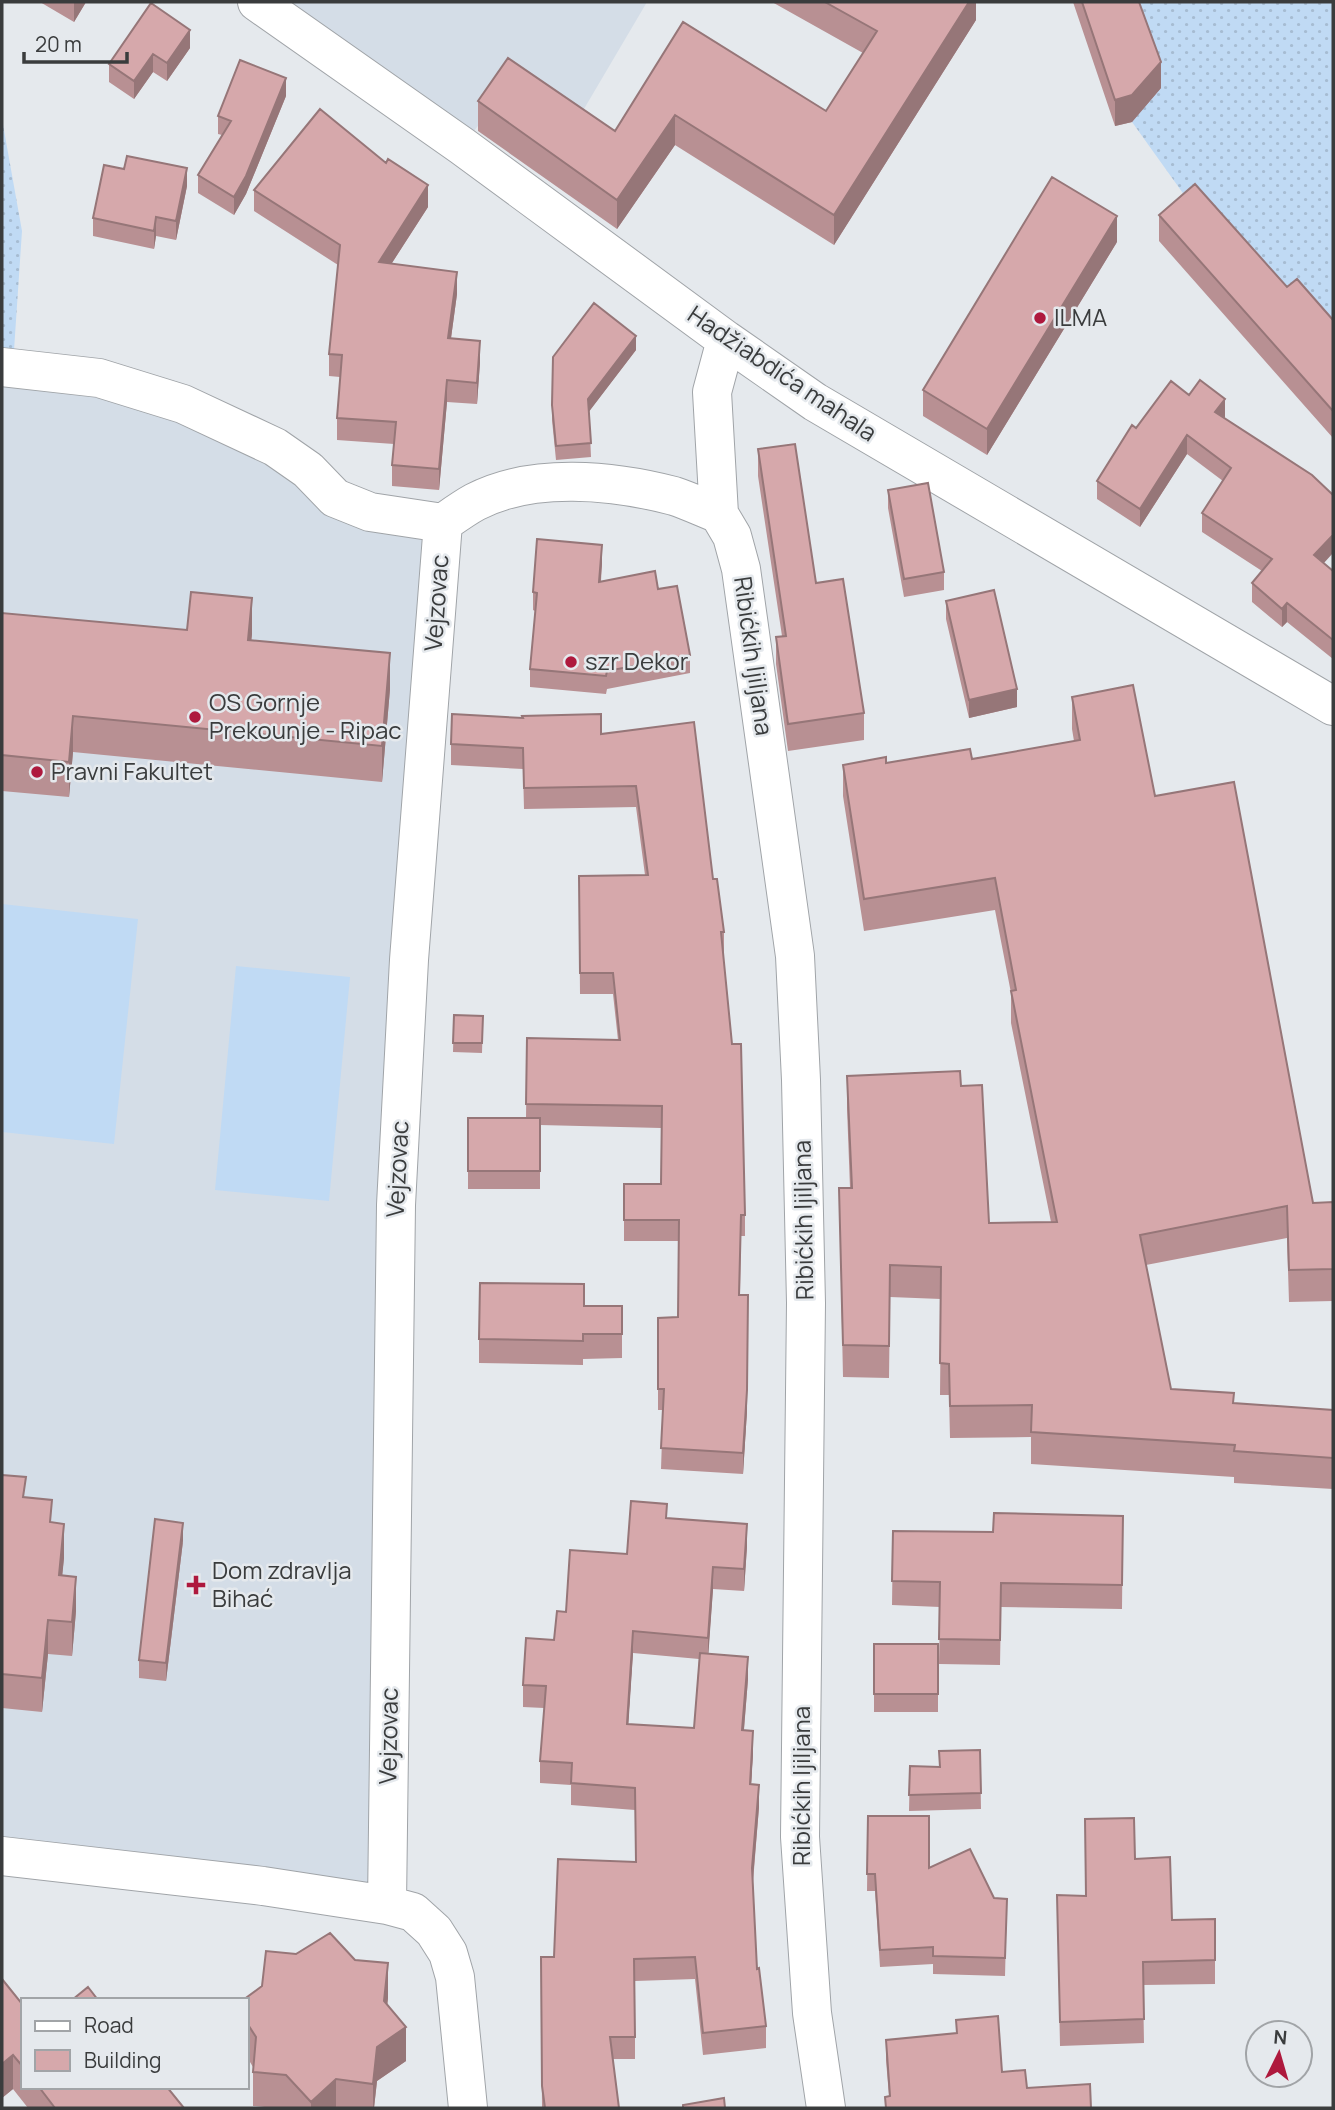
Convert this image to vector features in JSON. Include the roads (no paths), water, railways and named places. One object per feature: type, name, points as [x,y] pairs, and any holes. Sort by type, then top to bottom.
[{"type":"street","name":"Hadžiabdića mahala","points":[[257,2],[484,162],[815,402],[1333,706]]},
{"type":"street","name":"Ribićkih ljiljana","points":[[726,340],[712,392],[719,514],[732,536],[741,569],[795,956],[806,1303],[800,1837],[812,2013],[826,2108]]},
{"type":"street","name":"Vejzovac","points":[[2,367],[99,377],[183,404],[275,447],[308,470],[335,498],[370,512],[443,523],[409,960],[396,1205],[387,1905]]},
{"type":"street","points":[[443,523],[476,502],[525,485],[569,482],[608,484],[674,496],[719,514]]},
{"type":"street","points":[[2,1856],[263,1886],[387,1905],[413,1912],[434,1931],[448,1953],[455,1977],[468,2108]]},
{"type":"place","name":"ILMA","points":[[1040,318]]},
{"type":"place","name":"szr Dekor","points":[[571,662]]},
{"type":"place","name":"OS Gornje Prekounje - Ripac","points":[[195,717]]},
{"type":"place","name":"Pravni Fakultet","points":[[37,772]]},
{"type":"place","name":"Dom zdravlja Bihać","points":[[196,1585]]}]
